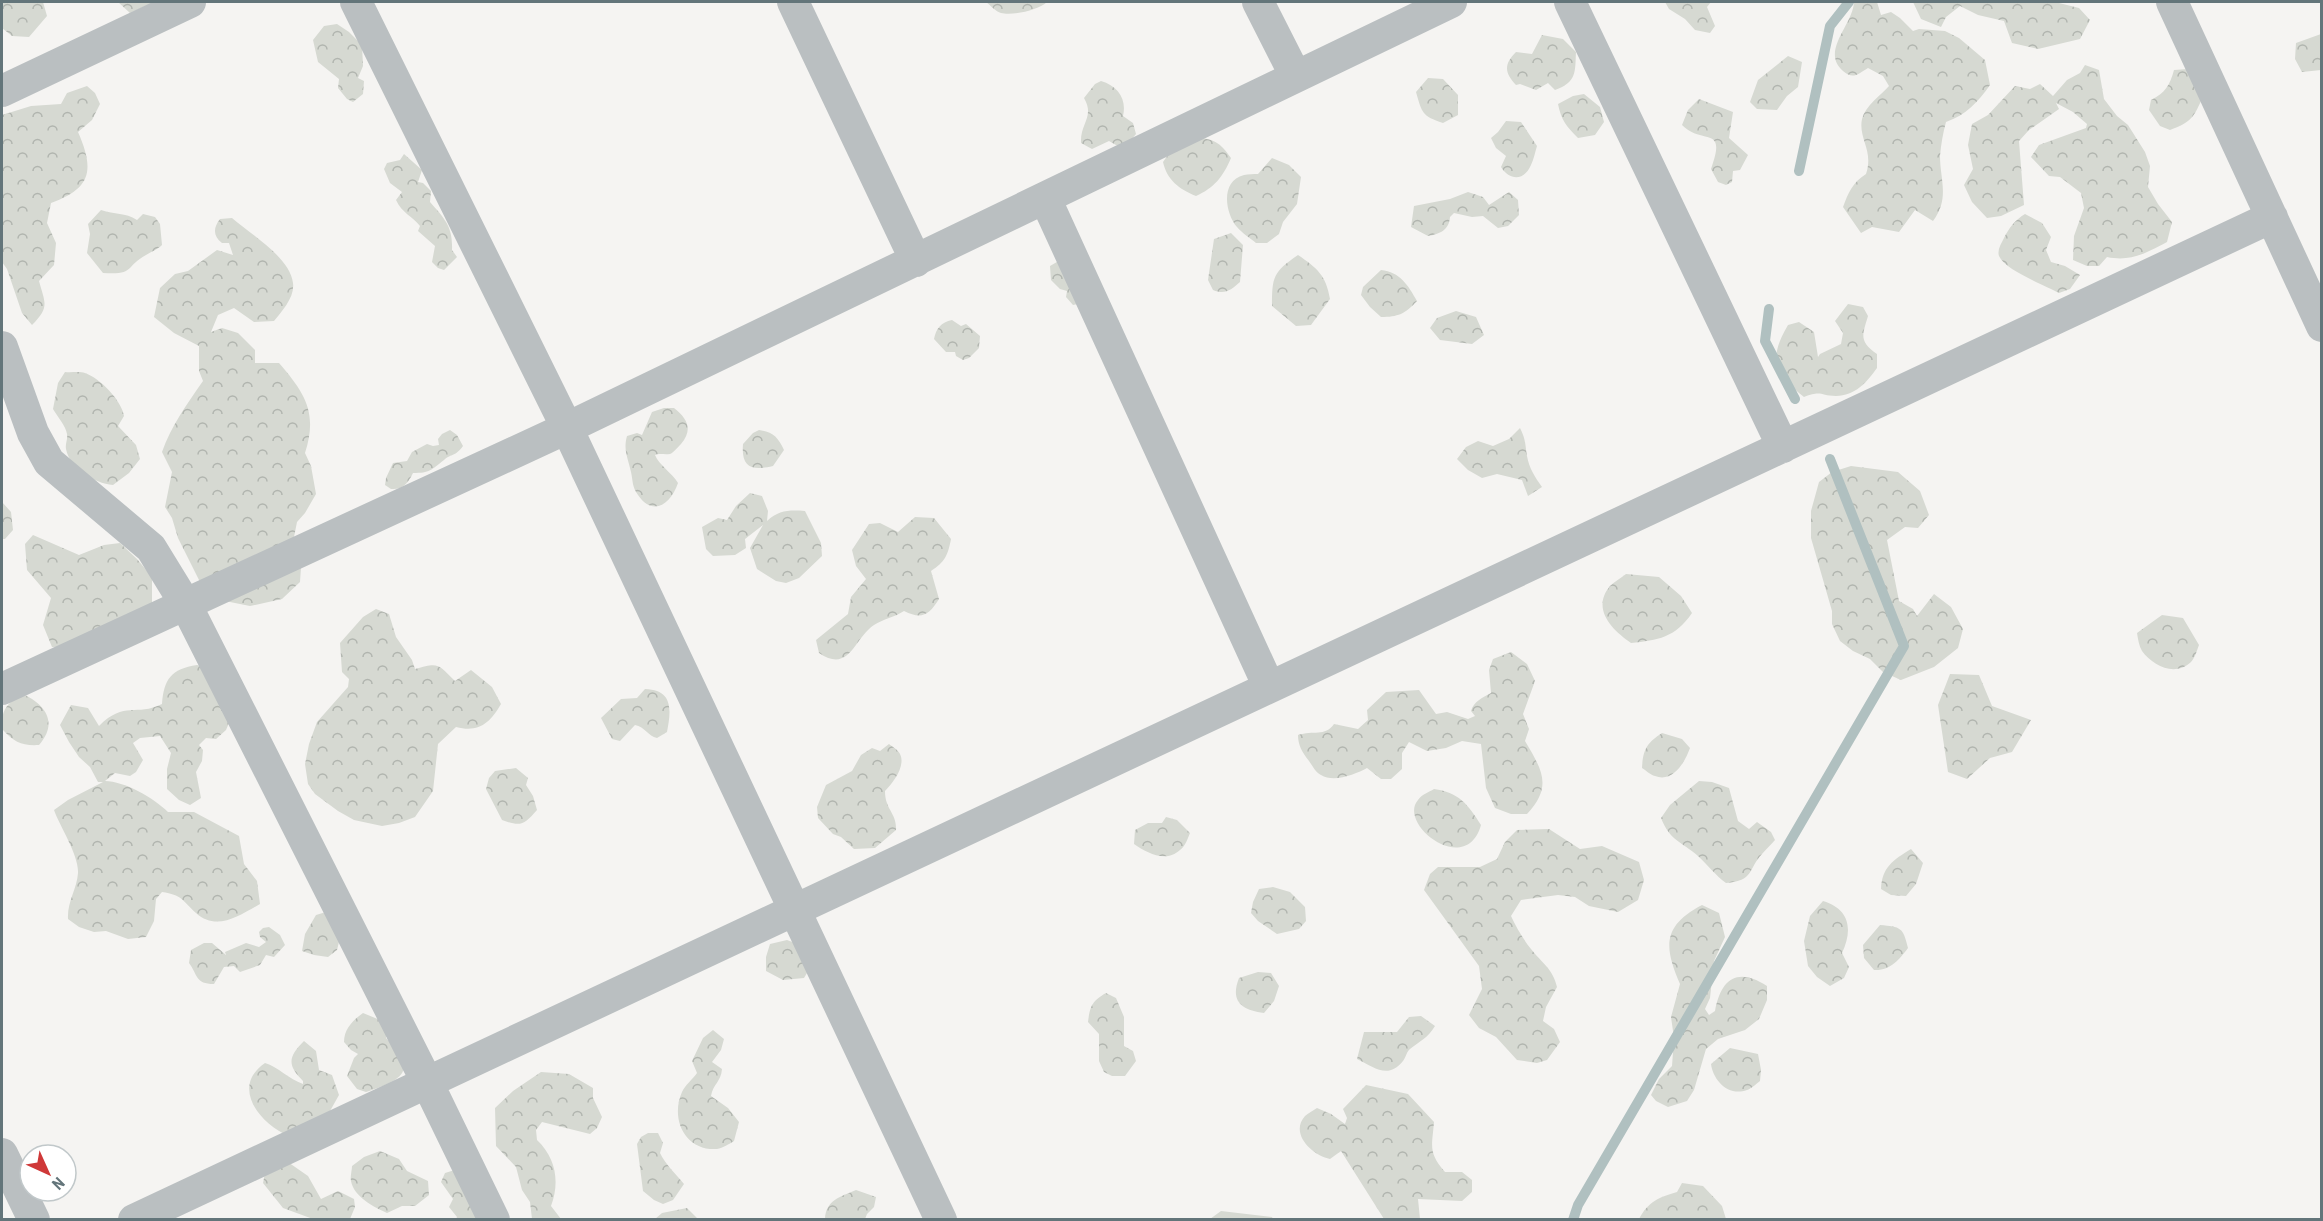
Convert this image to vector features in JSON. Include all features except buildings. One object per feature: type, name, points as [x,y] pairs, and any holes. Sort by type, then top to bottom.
[{"type":"street","points":[[2,91],[190,2]]},
{"type":"street","points":[[356,2],[567,428],[941,1220]]},
{"type":"street","points":[[793,2],[916,261]]},
{"type":"street","points":[[1258,2],[1295,75]]},
{"type":"street","points":[[2,689],[567,428],[916,261],[1295,75],[1451,2]]},
{"type":"street","points":[[1570,2],[1783,447]]},
{"type":"street","points":[[2172,2],[2322,326]]},
{"type":"street","points":[[1045,198],[1269,687]]},
{"type":"street","points":[[134,1220],[2272,217]]},
{"type":"street","points":[[2,347],[33,433],[49,462],[151,548],[186,605],[427,1082],[494,1220]]},
{"type":"street","points":[[2,1154],[34,1220]]},
{"type":"green space","points":[[2,2],[43,2],[47,16],[29,37],[12,36],[2,28]]},
{"type":"green space","points":[[118,2],[154,2],[130,13]]},
{"type":"green space","points":[[986,2],[1047,2],[1032,10],[1006,14],[997,11]]},
{"type":"green space","points":[[1665,2],[1711,2],[1707,7],[1715,26],[1710,33],[1695,30],[1685,19],[1669,9]]},
{"type":"green space","points":[[1854,2],[1877,2],[1881,15],[1891,12],[1913,31],[1919,29],[1945,31],[1959,38],[1985,60],[1990,85],[1971,107],[1960,116],[1946,122],[1940,156],[1943,197],[1938,213],[1933,221],[1915,210],[1899,232],[1872,227],[1861,233],[1843,207],[1852,188],[1866,174],[1868,166],[1861,126],[1862,119],[1870,105],[1889,86],[1883,76],[1868,68],[1855,75],[1850,75],[1843,71],[1837,63],[1836,46],[1849,20]]},
{"type":"green space","points":[[1913,2],[2055,2],[2079,8],[2090,20],[2080,39],[2038,49],[2012,43],[2004,21],[1978,15],[1960,6],[1946,17],[1941,27],[1921,19]]},
{"type":"green space","points":[[337,24],[362,45],[363,66],[358,78],[364,81],[363,94],[353,102],[347,99],[338,88],[339,79],[318,62],[313,40],[324,26]]},
{"type":"green space","points":[[2321,34],[2321,70],[2302,72],[2295,59],[2296,43]]},
{"type":"green space","points":[[1542,35],[1563,39],[1576,52],[1575,71],[1571,80],[1555,90],[1548,83],[1536,90],[1520,84],[1516,85],[1509,76],[1507,68],[1509,60],[1516,52],[1532,54]]},
{"type":"green space","points":[[1788,56],[1802,62],[1798,87],[1787,96],[1777,110],[1757,109],[1750,102],[1758,80]]},
{"type":"green space","points":[[2085,65],[2099,70],[2104,99],[2117,116],[2128,125],[2145,152],[2150,166],[2148,187],[2172,222],[2167,242],[2131,257],[2107,257],[2099,266],[2087,266],[2073,260],[2074,236],[2084,208],[2081,193],[2060,177],[2049,176],[2031,157],[2039,145],[2086,128],[2087,124],[2073,112],[2056,103],[2059,109],[2029,130],[2019,141],[2024,205],[2001,216],[1987,218],[1972,202],[1964,185],[1973,169],[1968,145],[1972,124],[1988,115],[2015,86],[2030,89],[2040,84],[2053,96],[2067,80],[2080,73]]},
{"type":"green space","points":[[2188,69],[2203,96],[2191,118],[2170,130],[2160,126],[2149,110],[2151,100],[2166,88],[2174,70]]},
{"type":"green space","points":[[1428,78],[1443,79],[1458,95],[1458,115],[1443,123],[1424,113],[1416,92]]},
{"type":"green space","points":[[1101,81],[1112,86],[1120,94],[1124,104],[1123,116],[1133,123],[1136,134],[1127,145],[1116,145],[1109,141],[1092,149],[1081,143],[1088,115],[1084,98],[1095,84]]},
{"type":"green space","points":[[87,86],[95,93],[100,104],[92,120],[78,132],[87,157],[86,176],[82,184],[74,191],[51,203],[47,223],[56,243],[54,265],[39,281],[44,309],[32,325],[22,313],[7,269],[2,262],[2,115],[31,106],[61,104],[67,93]]},
{"type":"green space","points":[[1584,94],[1600,107],[1604,122],[1595,135],[1578,138],[1565,123],[1558,104],[1573,96]]},
{"type":"green space","points":[[1699,99],[1733,112],[1729,138],[1748,155],[1740,170],[1733,171],[1732,182],[1726,185],[1718,182],[1711,169],[1716,146],[1714,141],[1682,125],[1688,110]]},
{"type":"green space","points":[[1506,121],[1521,122],[1537,146],[1528,170],[1517,177],[1508,175],[1501,167],[1506,156],[1496,148],[1491,138]]},
{"type":"green space","points":[[1194,137],[1216,142],[1231,158],[1217,181],[1196,196],[1175,183],[1167,174],[1163,162],[1170,152]]},
{"type":"green space","points":[[404,154],[422,170],[418,182],[423,183],[431,191],[430,202],[449,229],[452,250],[457,257],[444,270],[432,262],[435,246],[418,231],[420,226],[398,204],[396,200],[402,192],[390,183],[384,169],[387,163],[400,160]]},
{"type":"green space","points":[[1272,158],[1289,165],[1301,177],[1297,204],[1283,222],[1279,234],[1267,243],[1256,243],[1233,221],[1228,206],[1228,190],[1236,178],[1258,174]]},
{"type":"green space","points":[[1468,192],[1483,197],[1489,205],[1509,192],[1518,200],[1519,215],[1508,226],[1498,228],[1483,216],[1472,217],[1454,213],[1443,231],[1428,236],[1411,227],[1414,206],[1450,199]]},
{"type":"green space","points":[[101,210],[137,220],[143,214],[155,217],[160,224],[162,245],[121,273],[103,273],[87,253],[90,234],[88,224]]},
{"type":"green space","points":[[2025,214],[2042,223],[2051,237],[2046,250],[2051,262],[2065,266],[2080,275],[2070,289],[2059,293],[2017,272],[1999,256],[2000,247],[2008,231]]},
{"type":"green space","points":[[232,218],[285,264],[290,273],[293,288],[287,304],[274,321],[254,322],[234,308],[218,315],[211,332],[222,328],[238,333],[255,350],[255,363],[279,363],[296,384],[307,404],[309,415],[309,439],[305,453],[311,466],[316,494],[297,522],[293,542],[301,567],[300,582],[282,599],[250,606],[215,599],[199,580],[165,507],[172,472],[162,452],[175,424],[203,381],[199,371],[199,346],[174,333],[154,317],[160,288],[175,274],[188,271],[217,250],[233,255],[229,243],[222,243],[215,232],[220,219]]},
{"type":"green space","points":[[1231,233],[1243,245],[1240,282],[1228,291],[1221,292],[1213,290],[1208,280],[1214,239]]},
{"type":"green space","points":[[1298,255],[1320,273],[1330,299],[1311,325],[1296,326],[1272,306],[1276,276],[1283,266]]},
{"type":"green space","points":[[1062,259],[1083,303],[1073,305],[1066,297],[1067,291],[1060,289],[1051,280],[1050,266]]},
{"type":"green space","points":[[1381,270],[1398,276],[1417,301],[1401,314],[1381,317],[1361,295],[1363,287]]},
{"type":"green space","points":[[1848,304],[1863,307],[1868,316],[1864,338],[1867,345],[1877,354],[1877,368],[1865,383],[1849,394],[1836,396],[1818,394],[1804,397],[1780,373],[1777,365],[1776,356],[1782,337],[1788,325],[1799,322],[1814,332],[1818,357],[1841,344],[1843,333],[1835,321]]},
{"type":"green space","points":[[1456,311],[1476,317],[1484,335],[1472,344],[1440,340],[1430,328],[1437,318]]},
{"type":"green space","points":[[952,320],[961,326],[966,324],[980,336],[979,348],[969,358],[963,360],[956,356],[955,352],[946,352],[934,339],[940,326]]},
{"type":"green space","points":[[65,372],[83,372],[97,380],[115,397],[122,410],[124,416],[118,426],[136,445],[140,459],[129,473],[113,485],[84,474],[68,456],[66,431],[53,409],[58,383]]},
{"type":"green space","points":[[674,408],[679,412],[686,421],[688,429],[685,439],[673,452],[655,455],[678,483],[666,502],[655,506],[644,502],[635,489],[626,454],[626,441],[627,436],[637,433],[642,435],[652,412]]},
{"type":"green space","points":[[1520,428],[1529,464],[1542,487],[1528,496],[1522,480],[1497,474],[1482,478],[1468,470],[1457,459],[1466,447],[1478,441],[1493,446],[1509,439]]},
{"type":"green space","points":[[450,430],[457,435],[463,446],[458,452],[430,470],[413,473],[402,487],[391,489],[385,485],[393,463],[407,461],[412,452],[427,444],[439,445],[438,439]]},
{"type":"green space","points":[[759,430],[774,436],[784,450],[773,466],[754,468],[746,463],[744,458],[743,444]]},
{"type":"green space","points":[[1851,466],[1898,472],[1920,491],[1929,515],[1918,528],[1905,527],[1887,540],[1899,601],[1913,609],[1917,616],[1934,594],[1951,607],[1963,629],[1958,648],[1934,667],[1901,680],[1883,672],[1870,659],[1853,651],[1840,641],[1832,624],[1832,611],[1811,538],[1811,511],[1819,482],[1832,472]]},
{"type":"green space","points":[[750,493],[762,496],[768,511],[767,521],[784,511],[805,511],[821,543],[822,556],[799,578],[786,583],[776,581],[757,569],[750,548],[763,525],[745,539],[746,548],[735,555],[713,556],[706,549],[702,527],[718,518],[727,520],[736,506]]},
{"type":"green space","points":[[2,502],[11,512],[13,530],[5,539],[2,539]]},
{"type":"green space","points":[[915,517],[934,518],[951,539],[945,558],[931,571],[939,599],[924,614],[916,615],[904,611],[874,625],[845,657],[829,658],[819,653],[816,640],[848,614],[851,597],[866,579],[856,566],[852,550],[869,524],[880,523],[898,532]]},
{"type":"green space","points":[[33,535],[79,555],[104,545],[120,543],[152,577],[152,613],[67,649],[52,647],[43,625],[51,598],[27,570],[25,544]]},
{"type":"green space","points":[[1626,574],[1659,577],[1681,596],[1692,613],[1672,633],[1650,641],[1631,643],[1617,632],[1603,611],[1605,595],[1610,586]]},
{"type":"green space","points":[[376,609],[389,614],[396,637],[412,660],[415,669],[438,666],[455,681],[471,670],[492,687],[501,704],[483,725],[471,729],[456,727],[438,744],[433,791],[415,817],[382,826],[354,820],[315,794],[308,784],[305,764],[317,722],[348,687],[349,679],[342,672],[340,643],[363,617]]},
{"type":"green space","points":[[2162,615],[2183,618],[2199,645],[2192,660],[2178,669],[2158,665],[2141,649],[2137,633]]},
{"type":"green space","points":[[1511,652],[1527,664],[1535,681],[1523,714],[1529,729],[1525,741],[1540,769],[1542,786],[1540,795],[1527,814],[1511,814],[1495,808],[1486,788],[1481,744],[1462,741],[1446,748],[1427,751],[1409,742],[1402,753],[1402,769],[1391,779],[1381,779],[1367,768],[1345,777],[1326,777],[1316,771],[1304,755],[1298,735],[1323,732],[1334,724],[1358,729],[1368,720],[1367,710],[1386,692],[1419,690],[1436,714],[1447,712],[1468,719],[1475,716],[1471,711],[1474,705],[1491,693],[1489,670],[1493,659]]},
{"type":"green space","points":[[197,665],[213,669],[232,716],[226,730],[216,739],[206,738],[199,745],[203,750],[202,761],[196,772],[201,798],[190,805],[179,800],[167,789],[167,769],[171,753],[160,736],[140,738],[133,743],[143,760],[136,772],[130,776],[115,773],[105,781],[138,791],[168,812],[194,812],[239,836],[244,864],[257,881],[260,904],[228,920],[212,921],[204,919],[178,897],[162,892],[156,899],[154,921],[146,937],[128,939],[106,931],[94,932],[79,927],[68,919],[78,866],[54,810],[103,782],[98,782],[90,767],[79,757],[60,725],[71,705],[88,708],[99,726],[116,713],[153,708],[162,704],[170,677],[181,669]]},
{"type":"green space","points":[[1950,674],[1979,675],[1992,706],[2031,720],[2012,752],[1990,758],[1967,779],[1948,772],[1938,705]]},
{"type":"green space","points":[[645,689],[661,693],[666,698],[669,709],[667,732],[657,738],[635,725],[620,741],[612,739],[601,718],[621,699],[637,698]]},
{"type":"green space","points":[[21,693],[43,708],[46,714],[48,729],[39,745],[19,742],[3,730],[3,713],[11,701]]},
{"type":"green space","points":[[1662,733],[1682,739],[1690,748],[1677,770],[1667,777],[1651,775],[1642,768],[1643,756],[1647,747]]},
{"type":"green space","points":[[889,744],[898,751],[901,759],[898,774],[885,791],[887,803],[895,819],[896,830],[875,848],[854,849],[841,837],[833,834],[818,818],[817,807],[826,785],[852,771],[861,755],[872,748],[880,751]]},
{"type":"green space","points":[[516,768],[528,778],[526,785],[533,796],[537,810],[525,822],[514,824],[502,820],[486,789],[489,778],[495,771]]},
{"type":"green space","points":[[1699,781],[1712,782],[1729,788],[1738,821],[1749,829],[1757,822],[1771,832],[1775,840],[1746,877],[1741,880],[1726,883],[1698,856],[1672,836],[1664,826],[1661,818],[1670,805]]},
{"type":"green space","points":[[1434,789],[1450,793],[1462,800],[1481,825],[1473,840],[1462,847],[1449,847],[1436,841],[1417,821],[1414,810],[1419,798]]},
{"type":"green space","points":[[1166,817],[1177,820],[1190,833],[1182,849],[1175,854],[1163,856],[1145,851],[1134,844],[1135,830],[1148,823],[1162,823]]},
{"type":"green space","points":[[1549,829],[1580,849],[1602,846],[1639,862],[1644,880],[1638,900],[1618,912],[1589,906],[1575,897],[1558,895],[1521,900],[1511,916],[1525,941],[1550,971],[1557,987],[1546,1007],[1543,1021],[1554,1029],[1560,1042],[1547,1060],[1537,1063],[1517,1060],[1496,1037],[1479,1028],[1469,1015],[1482,989],[1479,966],[1424,890],[1430,874],[1438,867],[1480,867],[1497,859],[1505,842],[1517,830]]},
{"type":"green space","points":[[1911,849],[1923,863],[1916,884],[1906,896],[1891,895],[1881,889],[1886,870]]},
{"type":"green space","points":[[1273,887],[1290,892],[1305,907],[1306,921],[1299,929],[1277,934],[1258,921],[1251,913],[1259,889]]},
{"type":"green space","points":[[1823,901],[1839,909],[1847,921],[1848,929],[1842,953],[1849,967],[1844,978],[1830,986],[1817,977],[1808,966],[1804,941],[1810,916]]},
{"type":"green space","points":[[1702,905],[1719,913],[1725,937],[1714,961],[1710,998],[1705,1009],[1709,1015],[1715,1011],[1726,984],[1739,977],[1757,980],[1767,986],[1767,1000],[1759,1019],[1745,1030],[1718,1039],[1706,1049],[1694,1090],[1687,1101],[1668,1107],[1656,1101],[1651,1095],[1659,1079],[1672,1066],[1674,1038],[1671,1017],[1680,984],[1671,959],[1670,938],[1679,921]]},
{"type":"green space","points":[[326,912],[340,938],[337,950],[328,957],[302,951],[305,934],[316,915]]},
{"type":"green space","points":[[1880,925],[1900,929],[1908,948],[1889,967],[1874,970],[1864,958],[1863,945]]},
{"type":"green space","points":[[269,927],[280,935],[285,945],[274,957],[266,955],[260,965],[240,972],[234,966],[224,967],[214,984],[208,984],[200,981],[189,963],[191,950],[204,943],[212,943],[226,955],[225,952],[246,943],[259,947],[266,942],[260,937],[259,932]]},
{"type":"green space","points":[[787,940],[803,946],[810,958],[804,978],[783,980],[766,971],[766,957],[770,944]]},
{"type":"green space","points":[[1258,972],[1271,973],[1279,986],[1274,1001],[1264,1013],[1244,1007],[1236,993],[1239,978]]},
{"type":"green space","points":[[1106,993],[1116,998],[1124,1017],[1124,1046],[1133,1051],[1136,1061],[1125,1076],[1112,1076],[1104,1072],[1099,1061],[1099,1034],[1088,1022],[1092,1005]]},
{"type":"green space","points":[[363,1013],[380,1020],[387,1027],[386,1038],[402,1059],[404,1067],[397,1079],[366,1092],[357,1089],[347,1076],[358,1054],[344,1042],[350,1025]]},
{"type":"green space","points":[[1421,1016],[1435,1026],[1427,1036],[1409,1050],[1397,1067],[1392,1070],[1381,1070],[1357,1059],[1364,1032],[1397,1032],[1409,1017]]},
{"type":"green space","points":[[713,1030],[724,1039],[721,1050],[712,1062],[722,1069],[711,1096],[728,1108],[739,1122],[734,1141],[717,1149],[696,1145],[689,1139],[679,1122],[678,1113],[682,1092],[697,1073],[692,1061],[703,1038]]},
{"type":"green space","points":[[304,1041],[316,1051],[319,1070],[332,1075],[339,1095],[330,1111],[289,1136],[268,1123],[259,1114],[253,1104],[250,1083],[255,1073],[265,1063],[303,1084],[292,1066],[292,1056]]},
{"type":"green space","points":[[1730,1048],[1758,1054],[1761,1070],[1760,1081],[1749,1089],[1740,1092],[1728,1089],[1718,1081],[1712,1070],[1711,1064]]},
{"type":"green space","points":[[541,1072],[569,1074],[593,1088],[593,1098],[602,1117],[597,1128],[590,1134],[542,1122],[536,1130],[537,1140],[552,1162],[556,1179],[551,1206],[561,1219],[532,1219],[530,1202],[522,1190],[516,1167],[496,1146],[495,1108],[513,1091]]},
{"type":"green space","points":[[1366,1085],[1408,1094],[1434,1122],[1432,1149],[1436,1159],[1445,1172],[1462,1172],[1472,1180],[1472,1192],[1462,1201],[1418,1199],[1420,1219],[1384,1219],[1341,1151],[1330,1159],[1310,1149],[1301,1137],[1301,1123],[1305,1116],[1317,1108],[1345,1124],[1347,1118],[1343,1109]]},
{"type":"green space","points":[[648,1133],[658,1133],[663,1143],[660,1153],[684,1184],[673,1200],[663,1204],[643,1191],[637,1144],[641,1137]]},
{"type":"green space","points":[[380,1151],[399,1159],[407,1171],[428,1181],[429,1195],[415,1206],[402,1206],[387,1213],[360,1197],[351,1181],[352,1166],[364,1157]]},
{"type":"green space","points":[[285,1160],[308,1176],[321,1199],[338,1191],[354,1199],[355,1207],[350,1219],[313,1219],[283,1208],[263,1183],[265,1173]]},
{"type":"green space","points":[[458,1169],[489,1219],[456,1219],[457,1217],[449,1207],[453,1199],[441,1182],[445,1173]]},
{"type":"green space","points":[[1682,1183],[1703,1186],[1722,1206],[1726,1219],[1639,1219],[1650,1204],[1659,1198],[1677,1192]]},
{"type":"green space","points":[[856,1190],[876,1197],[874,1207],[865,1219],[825,1219],[831,1203]]},
{"type":"green space","points":[[687,1208],[698,1219],[655,1219],[662,1213]]},
{"type":"green space","points":[[1221,1211],[1272,1217],[1273,1219],[1210,1219]]},
{"type":"waterway","points":[[1799,171],[1830,26],[1849,2]]},
{"type":"waterway","points":[[1769,309],[1765,341],[1795,399]]},
{"type":"waterway","points":[[1573,1220],[1578,1205],[1904,646],[1830,459]]}]
